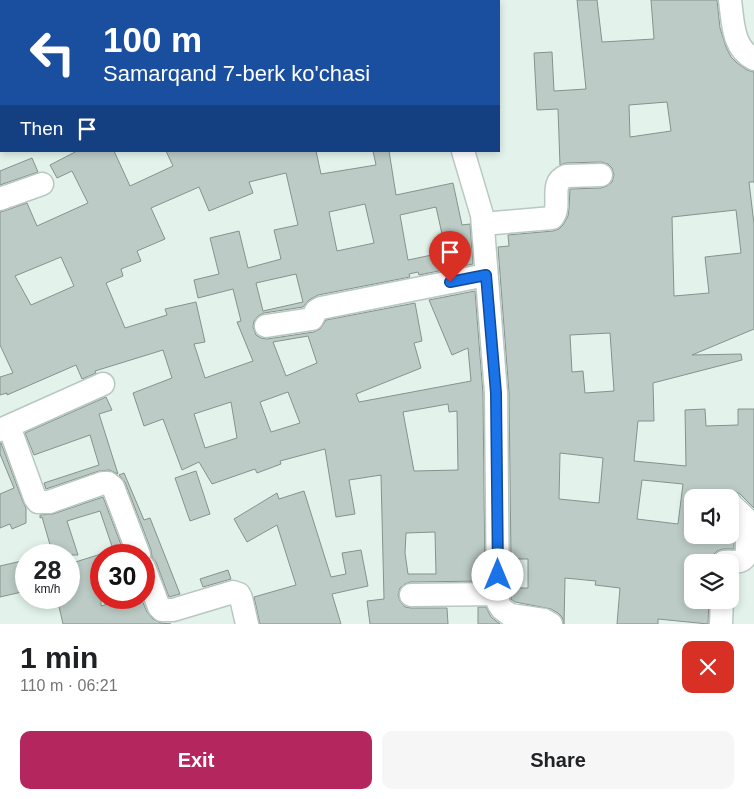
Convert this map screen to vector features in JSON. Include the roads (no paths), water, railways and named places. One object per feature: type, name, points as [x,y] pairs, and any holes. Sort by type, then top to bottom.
[{"type":"street","points":[[730,0],[737,41],[747,56],[754,59]]},
{"type":"street","points":[[464,152],[482,220],[496,393],[498,603],[502,610],[510,615],[544,620],[551,624]]},
{"type":"street","points":[[482,220],[552,218],[556,210],[557,186],[562,178],[566,176],[601,175]]},
{"type":"street","points":[[0,199],[42,184]]},
{"type":"street","points":[[266,326],[312,319],[316,311],[321,308],[486,275]]},
{"type":"street","points":[[103,384],[4,428],[38,502],[49,502],[103,483],[108,483],[113,487],[135,544]]},
{"type":"street","points":[[739,512],[747,521],[747,553],[745,558],[739,561]]},
{"type":"street","points":[[155,596],[159,607],[166,611],[233,592],[239,594],[241,598],[247,624]]},
{"type":"street","points":[[411,595],[498,594]]},
{"type":"street","points":[[721,624],[722,609]]}]
